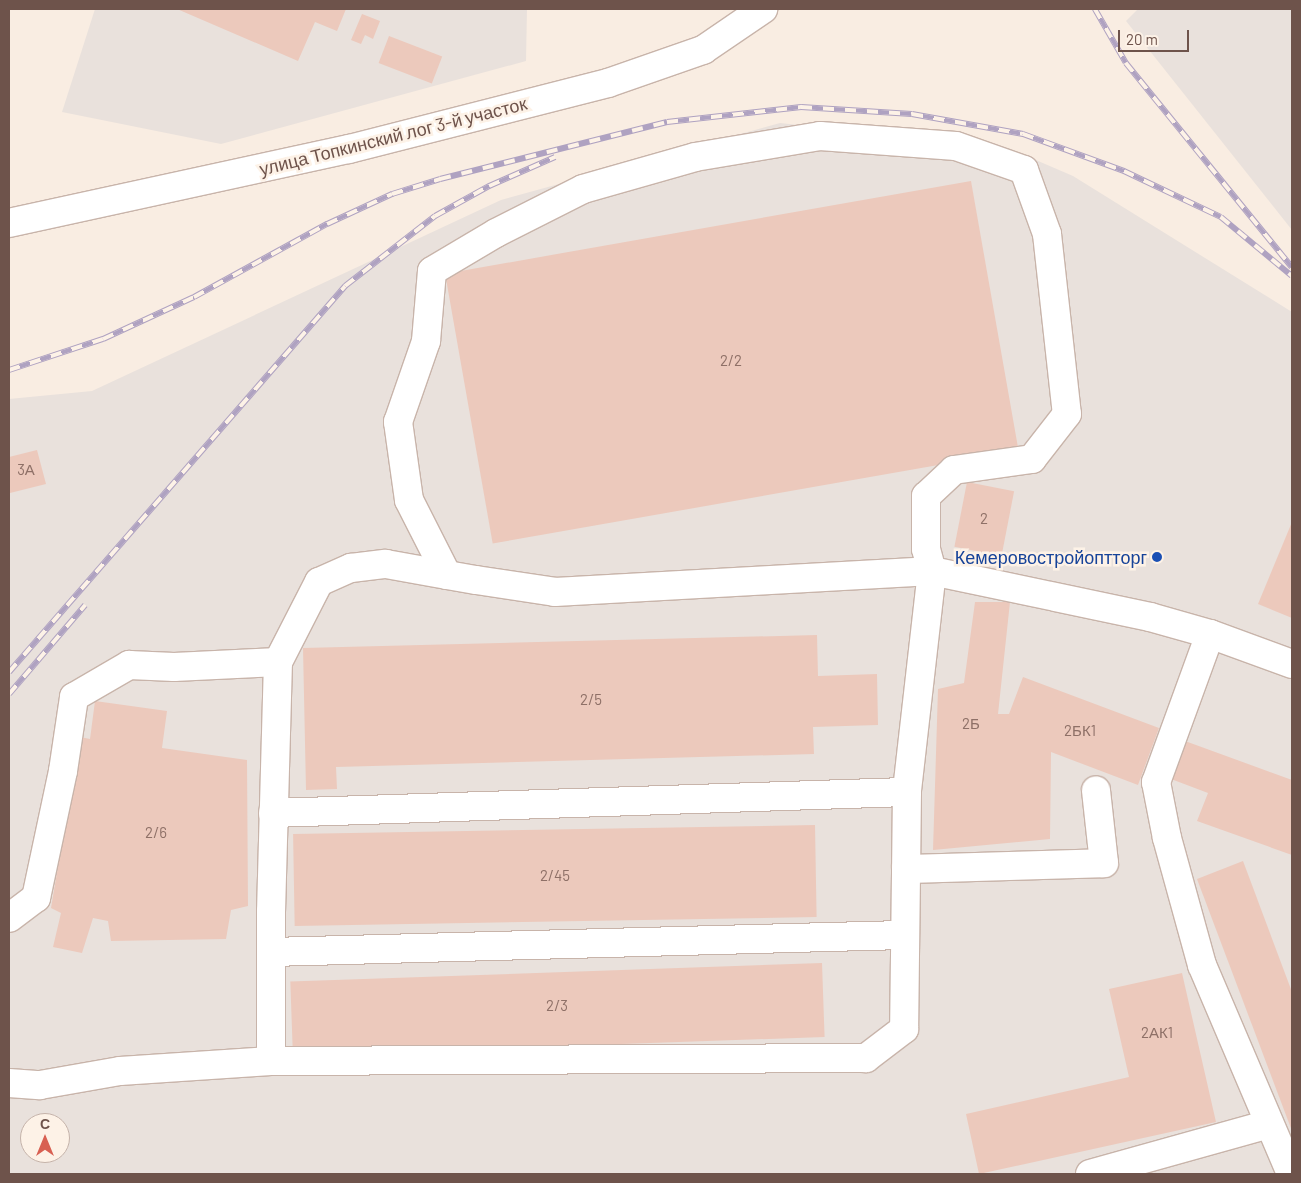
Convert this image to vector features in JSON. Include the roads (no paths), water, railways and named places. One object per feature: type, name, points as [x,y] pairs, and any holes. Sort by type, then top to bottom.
[{"type":"street","name":"улица Топкинский лог 3-й участок","points":[[9,223],[349,149],[608,83],[703,50],[763,9]]},
{"type":"street","points":[[9,1083],[40,1085],[120,1071],[271,1061],[866,1058],[904,1029],[907,792],[932,572],[926,549],[926,496],[954,470],[1032,459],[1067,414],[1047,234],[1024,170],[956,146],[820,136],[695,157],[582,189],[496,233],[432,272],[426,341],[398,422],[409,500],[447,575]]},
{"type":"street","points":[[271,1061],[271,952],[278,662],[319,582],[351,568],[386,564],[556,592],[932,572],[1150,617],[1210,634],[1292,664]]},
{"type":"street","points":[[1210,634],[1156,782],[1167,838],[1202,965],[1291,1174]]},
{"type":"street","points":[[9,918],[36,898],[63,771],[74,696],[128,665],[174,667],[278,662]]},
{"type":"street","points":[[906,869],[1104,863],[1096,790]]},
{"type":"street","points":[[274,813],[907,792]]},
{"type":"street","points":[[271,952],[905,935]]},
{"type":"street","points":[[1090,1174],[1269,1124]]},
{"type":"railway","points":[[1095,9],[1126,63],[1292,267]]},
{"type":"railway","points":[[9,370],[103,339],[194,297],[327,224],[392,194],[440,179],[667,122],[801,107],[912,114],[1023,134],[1124,171],[1221,217],[1292,276]]},
{"type":"railway","points":[[9,672],[345,286],[435,216],[489,186],[555,157]]},
{"type":"railway","points":[[9,694],[85,605]]},
{"type":"place","name":"Кемеровостройоптторг","points":[[1157,557]]}]
